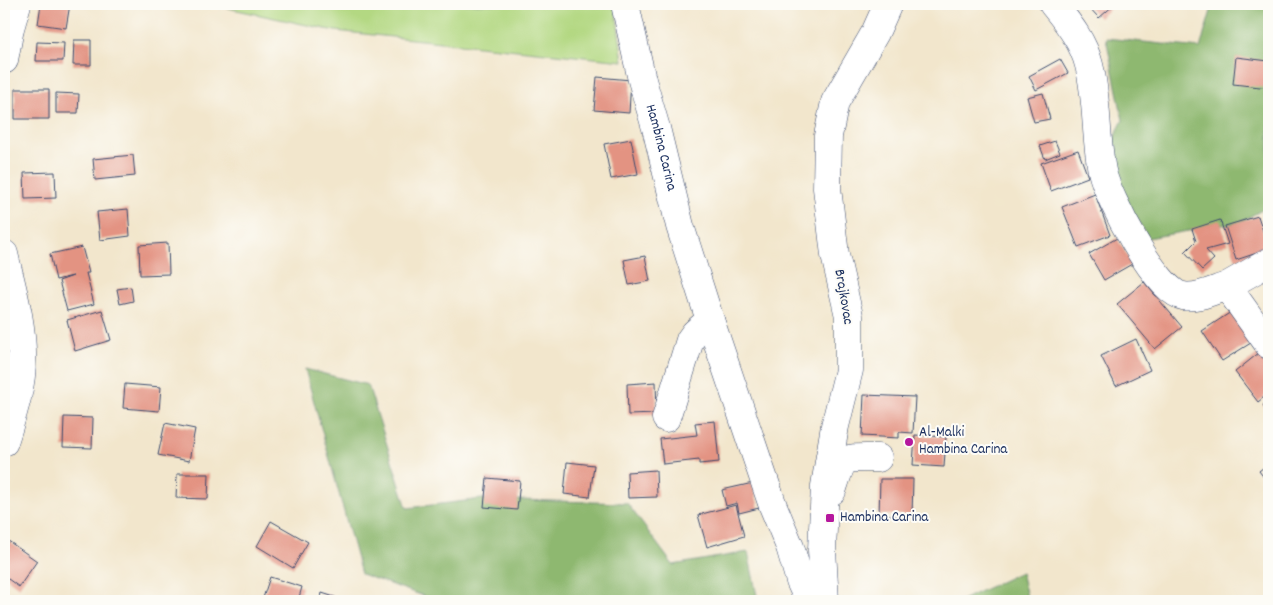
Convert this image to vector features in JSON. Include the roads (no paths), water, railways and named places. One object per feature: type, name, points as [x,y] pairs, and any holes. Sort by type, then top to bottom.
[{"type":"street","points":[[4,60],[17,4]]},
{"type":"street","name":"Hambina Carina","points":[[625,4],[642,80],[680,226],[773,506],[790,547],[808,601]]},
{"type":"street","name":"Brajkovac","points":[[824,601],[822,550],[825,486],[835,426],[849,370],[849,316],[835,255],[827,188],[828,136],[835,102],[875,33],[888,4]]},
{"type":"street","points":[[1053,4],[1076,33],[1089,65],[1102,174],[1122,218],[1146,261],[1165,285],[1182,297],[1196,296],[1227,286],[1269,262]]},
{"type":"street","points":[[4,254],[21,331],[22,361],[19,391],[4,442]]},
{"type":"street","points":[[1227,286],[1269,345]]},
{"type":"street","points":[[666,418],[690,340],[694,333],[710,320]]},
{"type":"street","points":[[823,518],[844,461],[848,458],[878,458]]},
{"type":"place","name":"Al-Malki Hambina Carina","points":[[909,442]]},
{"type":"place","name":"Hambina Carina","points":[[830,518]]}]
